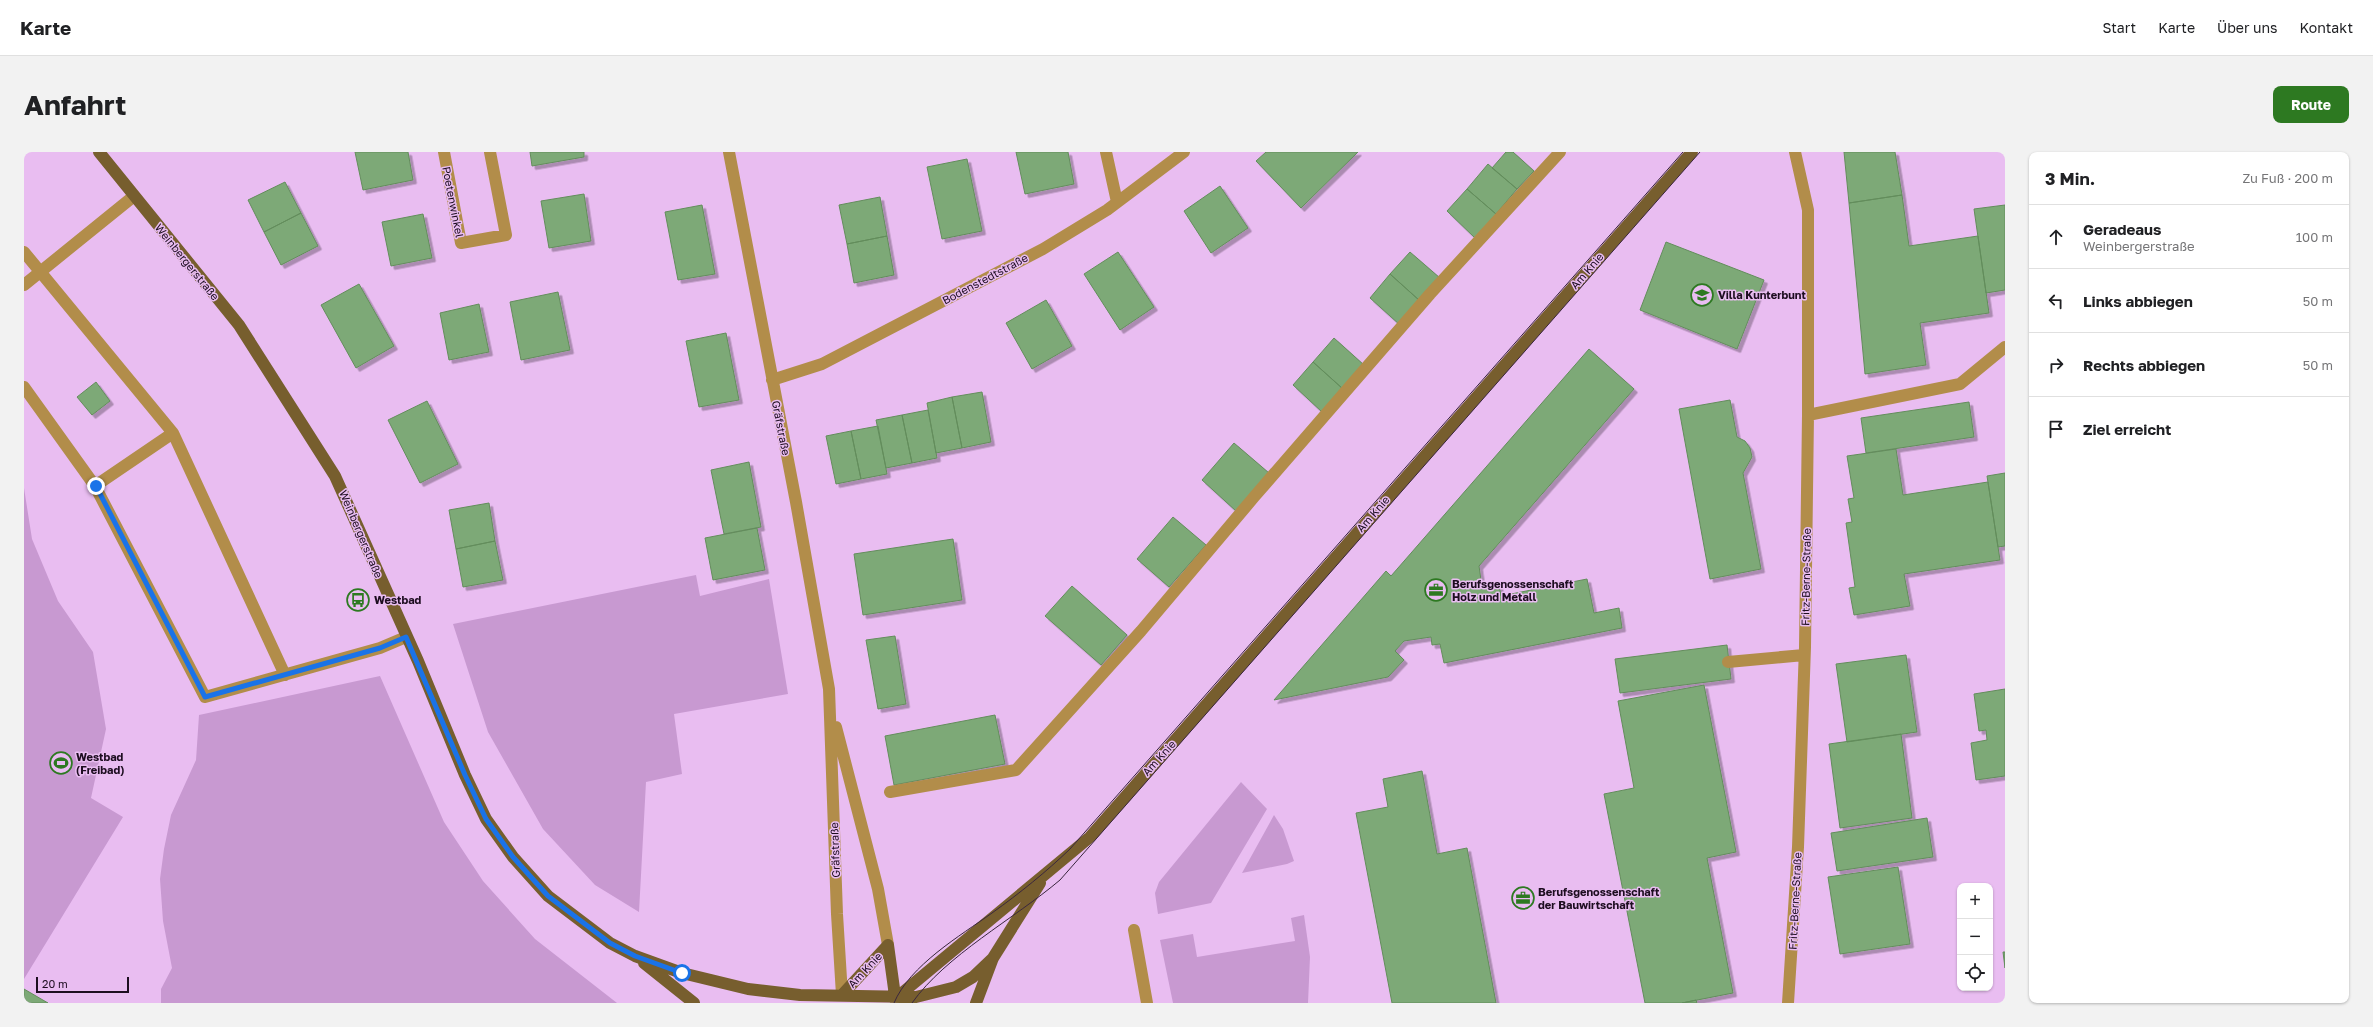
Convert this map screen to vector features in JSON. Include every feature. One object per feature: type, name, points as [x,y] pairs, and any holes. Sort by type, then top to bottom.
[{"type":"main road","name":"Weinbergerstraße","points":[[99,152],[239,326],[335,476],[465,775],[486,819],[513,857],[548,896],[610,943],[635,956],[720,984],[788,994],[842,999],[896,1001],[925,996],[956,987],[973,977],[993,958]]},
{"type":"main road","name":"Am Knie","points":[[896,1001],[1090,837],[1692,152]]},
{"type":"main road","name":"Am Knie","points":[[976,1003],[993,958],[1049,871]]},
{"type":"main road","name":"Am Knie","points":[[842,999],[888,946]]},
{"type":"main road","points":[[888,946],[896,1001]]},
{"type":"main road","points":[[635,956],[694,1003]]},
{"type":"street","name":"Poetenwinkel","points":[[444,152],[461,243],[506,235],[490,152]]},
{"type":"street","name":"Gräfstraße","points":[[729,152],[796,502],[830,705],[876,882],[888,946]]},
{"type":"street","points":[[1106,152],[1118,202]]},
{"type":"street","name":"Bodenstedtstraße","points":[[772,380],[822,364],[1043,249],[1118,202],[1184,152]]},
{"type":"street","points":[[890,792],[1016,770],[1141,631],[1249,502],[1430,294],[1560,152]]},
{"type":"street","name":"Fritz-Berne-Straße","points":[[1788,1003],[1798,847],[1804,655],[1808,415],[1808,210],[1795,152]]},
{"type":"street","points":[[24,285],[134,196]]},
{"type":"street","points":[[24,252],[173,433],[285,675]]},
{"type":"street","points":[[1808,415],[1960,384],[2005,347]]},
{"type":"street","points":[[24,387],[96,486],[205,697],[380,648],[406,637]]},
{"type":"street","points":[[96,486],[173,433]]},
{"type":"street","points":[[1728,662],[1804,655]]},
{"type":"street","name":"Gräfstraße","points":[[830,705],[836,914],[842,999]]},
{"type":"street","points":[[1134,930],[1147,1003]]},
{"type":"shaded area","name":"Westbad (Freibad)","points":[[24,488],[32,539],[58,601],[93,652],[106,729],[91,798],[123,817],[24,979]]},
{"type":"shaded area","points":[[696,575],[700,596],[769,579],[788,694],[674,714],[682,774],[646,782],[639,912],[595,885],[543,829],[488,732],[453,624]]},
{"type":"shaded area","points":[[380,676],[444,822],[483,881],[535,939],[617,1003],[161,1003],[161,989],[172,968],[163,921],[160,879],[171,815],[196,760],[199,715]]},
{"type":"shaded area","points":[[1241,782],[1267,809],[1211,903],[1158,914],[1155,893],[1159,882]]},
{"type":"shaded area","points":[[1274,815],[1283,829],[1294,861],[1287,864],[1242,873]]},
{"type":"shaded area","points":[[1304,915],[1310,957],[1308,1003],[1173,1003],[1160,940],[1193,934],[1197,957],[1295,941],[1291,918]]},
{"type":"building","points":[[355,152],[408,152],[413,180],[363,190]]},
{"type":"building","points":[[530,152],[584,152],[584,157],[532,166]]},
{"type":"building","points":[[1016,152],[1068,152],[1074,184],[1025,194]]},
{"type":"building","points":[[1266,152],[1358,152],[1301,208],[1256,161]]},
{"type":"building","points":[[1506,152],[1513,152],[1534,171],[1517,189],[1492,168]]},
{"type":"building","points":[[1844,152],[1895,152],[1902,195],[1849,203]]},
{"type":"building","points":[[967,159],[982,231],[942,239],[927,167]]},
{"type":"building","points":[[1488,164],[1517,189],[1496,214],[1467,189]]},
{"type":"building","points":[[285,182],[301,213],[264,232],[248,200]]},
{"type":"building","points":[[1220,186],[1248,228],[1211,253],[1184,211]]},
{"type":"building","points":[[1467,189],[1496,214],[1475,238],[1447,211]]},
{"type":"building","points":[[584,194],[591,241],[549,248],[541,201]]},
{"type":"building","points":[[1902,195],[1909,246],[1978,236],[1989,313],[1920,323],[1926,365],[1865,374],[1849,203]]},
{"type":"building","points":[[880,197],[887,236],[847,244],[839,205]]},
{"type":"building","points":[[702,205],[715,274],[678,280],[665,212]]},
{"type":"building","points":[[2005,205],[2005,290],[1986,293],[1974,209]]},
{"type":"building","points":[[301,213],[318,246],[281,265],[264,232]]},
{"type":"building","points":[[423,214],[432,258],[391,266],[382,222]]},
{"type":"building","points":[[887,236],[894,275],[854,283],[847,244]]},
{"type":"building","points":[[1666,242],[1764,280],[1737,349],[1640,310]]},
{"type":"building","points":[[1118,252],[1154,307],[1120,330],[1084,274]]},
{"type":"building","points":[[1410,252],[1440,278],[1420,301],[1390,274]]},
{"type":"building","points":[[1390,274],[1420,301],[1400,325],[1370,298]]},
{"type":"building","points":[[359,284],[394,346],[356,368],[321,305]]},
{"type":"building","points":[[558,292],[570,350],[521,360],[510,302]]},
{"type":"building","points":[[1046,300],[1072,346],[1032,369],[1006,323]]},
{"type":"building","points":[[479,304],[489,352],[449,360],[440,313]]},
{"type":"building","points":[[726,333],[739,400],[699,407],[686,341]]},
{"type":"building","points":[[1334,338],[1364,365],[1343,389],[1313,362]]},
{"type":"building","points":[[1589,349],[1634,389],[1479,566],[1482,587],[1499,584],[1501,596],[1587,579],[1594,613],[1619,608],[1622,628],[1444,663],[1440,644],[1432,645],[1431,637],[1404,641],[1395,651],[1404,660],[1388,677],[1274,700],[1386,571],[1391,576]]},
{"type":"building","points":[[1313,362],[1343,389],[1322,412],[1293,385]]},
{"type":"building","points":[[96,382],[110,401],[92,415],[77,397]]},
{"type":"building","points":[[982,392],[991,442],[962,448],[952,397]]},
{"type":"building","points":[[952,397],[962,448],[936,453],[927,403]]},
{"type":"building","points":[[1730,400],[1737,437],[1745,441],[1750,448],[1752,457],[1743,473],[1761,569],[1710,579],[1679,409]]},
{"type":"building","points":[[427,401],[458,464],[420,483],[388,420]]},
{"type":"building","points":[[1969,402],[1974,437],[1866,453],[1861,418]]},
{"type":"building","points":[[928,410],[937,458],[912,463],[902,415]]},
{"type":"building","points":[[902,415],[912,463],[886,468],[876,420]]},
{"type":"building","points":[[878,426],[887,474],[861,479],[851,431]]},
{"type":"building","points":[[851,431],[861,479],[836,484],[826,436]]},
{"type":"building","points":[[1234,443],[1269,473],[1236,511],[1202,480]]},
{"type":"building","points":[[1896,449],[1903,495],[1988,482],[2000,560],[1904,574],[1910,606],[1854,615],[1849,588],[1855,587],[1846,523],[1852,522],[1848,499],[1854,498],[1847,456]]},
{"type":"building","points":[[749,462],[761,527],[724,534],[711,470]]},
{"type":"building","points":[[2005,473],[2005,546],[1998,547],[1987,476]]},
{"type":"building","points":[[489,503],[495,541],[456,549],[449,510]]},
{"type":"building","points":[[1173,517],[1206,545],[1169,587],[1137,559]]},
{"type":"building","points":[[757,528],[765,570],[713,580],[705,538]]},
{"type":"building","points":[[953,539],[962,600],[863,615],[854,554]]},
{"type":"building","points":[[495,541],[503,580],[463,587],[456,549]]},
{"type":"building","points":[[1072,586],[1127,635],[1101,665],[1045,616]]},
{"type":"building","points":[[895,636],[906,704],[878,709],[866,640]]},
{"type":"building","points":[[1727,645],[1731,679],[1620,693],[1615,659]]},
{"type":"building","points":[[1906,655],[1917,732],[1847,742],[1836,664]]},
{"type":"building","points":[[1704,685],[1736,852],[1707,858],[1733,993],[1682,1003],[1645,1003],[1604,794],[1634,788],[1618,701]]},
{"type":"building","points":[[2005,689],[2005,776],[1976,780],[1971,743],[1987,740],[1986,730],[1979,731],[1974,694]]},
{"type":"building","points":[[995,715],[1005,764],[894,785],[885,736]]},
{"type":"building","points":[[1901,734],[1912,818],[1840,828],[1829,744]]},
{"type":"building","points":[[1422,771],[1437,854],[1467,848],[1496,1003],[1392,1003],[1356,813],[1388,807],[1383,779]]},
{"type":"building","points":[[1927,818],[1933,857],[1837,871],[1831,833]]},
{"type":"building","points":[[1898,867],[1910,944],[1840,954],[1828,877]]},
{"type":"building","points":[[2003,952],[2005,952],[2005,968]]},
{"type":"building","points":[[24,989],[48,1003],[24,1003]]},
{"type":"building","points":[[1696,1000],[1697,1003],[1682,1003]]},
{"type":"tram line","points":[[894,1003],[901,989],[937,952],[1023,890],[1070,849],[1683,152]]},
{"type":"tram line","points":[[912,1003],[926,986],[962,953],[1042,895],[1060,880],[1700,152]]},
{"type":"place","name":"Villa Kunterbunt","points":[[1702,295]]},
{"type":"place","name":"Berufsgenossenschaft Holz und Metall","points":[[1436,590]]},
{"type":"place","name":"Westbad","points":[[358,600]]},
{"type":"place","name":"Westbad (Freibad)","points":[[61,763]]},
{"type":"place","name":"Berufsgenossenschaft der Bauwirtschaft","points":[[1523,898]]},
{"type":"route","points":[[96,486],[205,697],[380,648],[406,637],[418,662],[465,775],[486,819],[513,857],[548,896],[610,943],[635,956],[682,973]]}]
